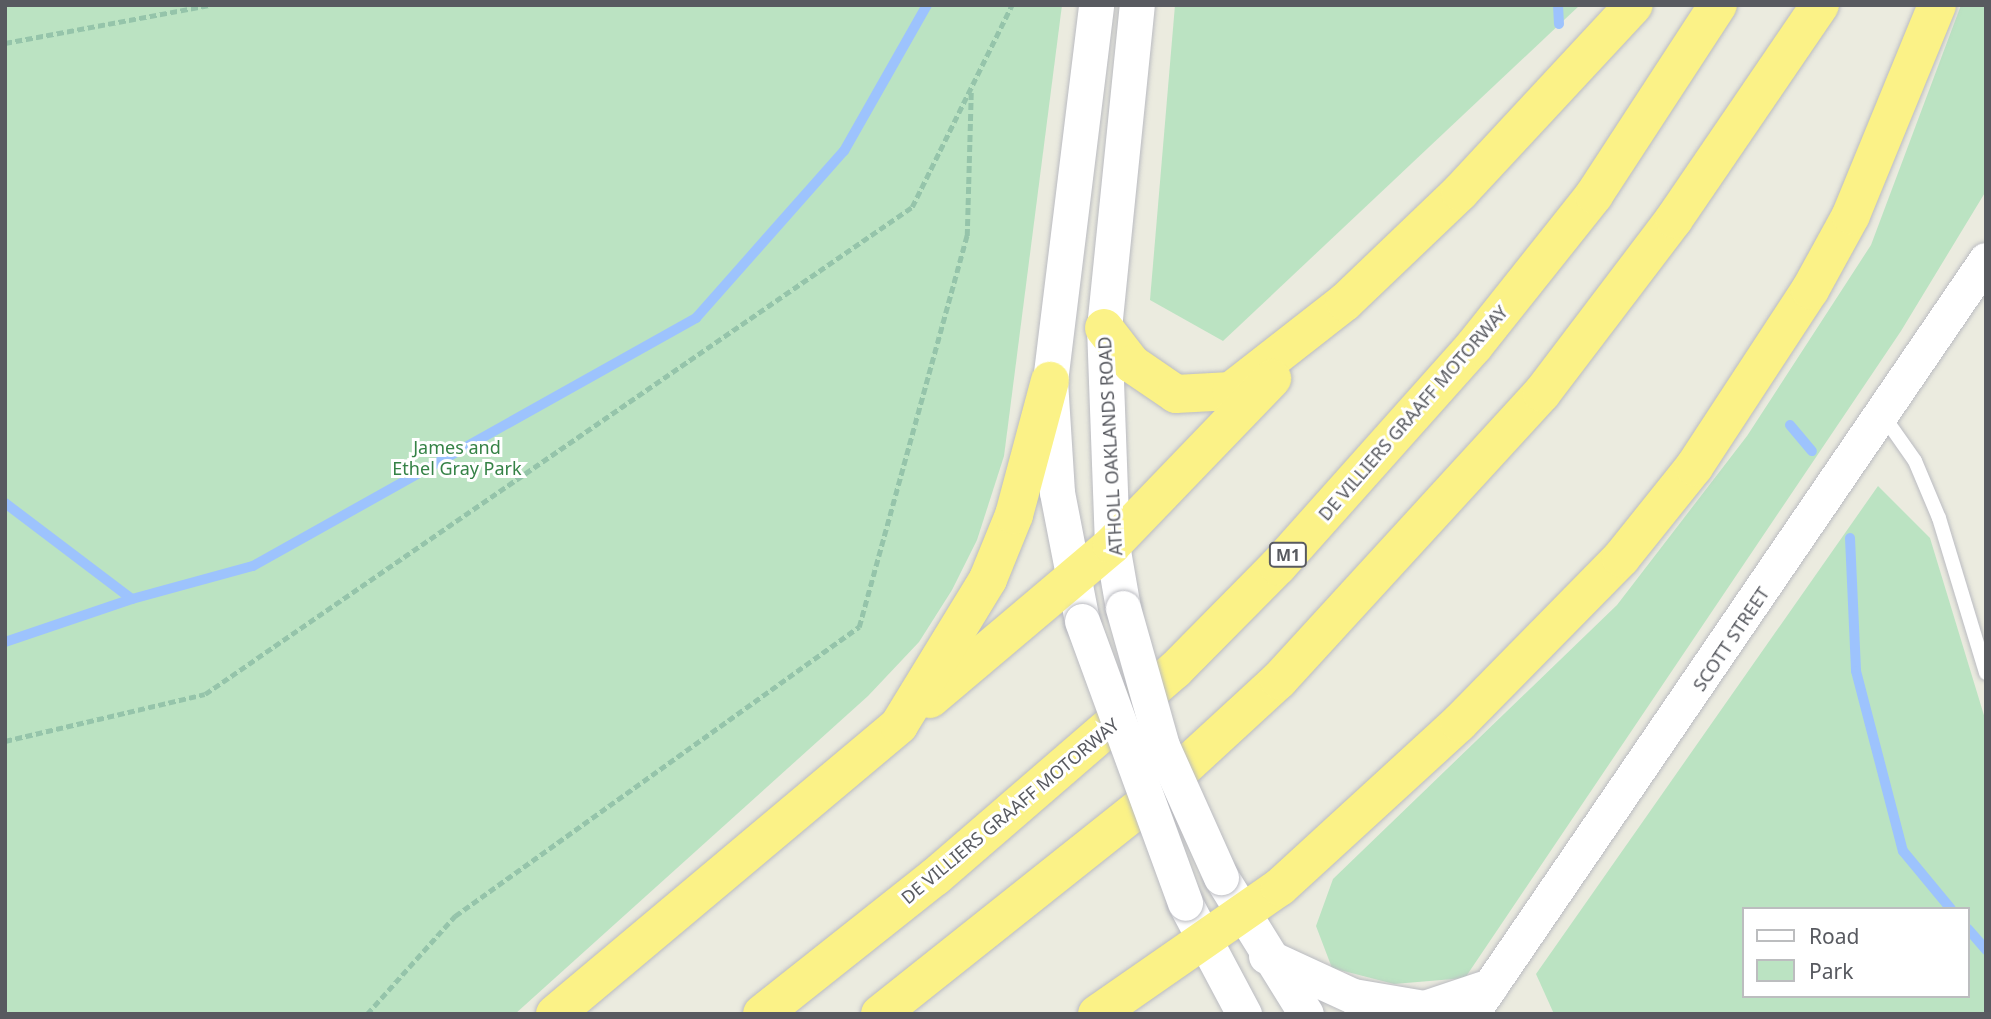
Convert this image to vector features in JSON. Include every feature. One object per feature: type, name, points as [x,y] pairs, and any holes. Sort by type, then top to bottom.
[{"type":"highway","points":[[555,1014],[1112,545],[1345,302],[1460,192],[1633,5]]},
{"type":"highway","name":"DE VILLIERS GRAAFF MOTORWAY","points":[[762,1014],[935,877],[1175,670],[1278,566],[1474,346],[1594,195],[1718,5]]},
{"type":"highway","points":[[880,1014],[1143,805],[1279,680],[1542,394],[1674,219],[1820,5]]},
{"type":"highway","points":[[1097,1014],[1199,937],[1280,887],[1531,652],[1621,558],[1694,467],[1851,215],[1937,5]]},
{"type":"highway","points":[[1104,328],[1150,379],[1176,394],[1212,396],[1256,375],[1345,302]]},
{"type":"highway","points":[[899,724],[988,579],[1014,515],[1050,381]]},
{"type":"street","points":[[1096,5],[1050,381],[1052,457],[1072,579],[1083,621],[1185,903],[1199,937],[1244,1014]]},
{"type":"street","name":"ATHOLL OAKLANDS ROAD","points":[[1137,5],[1104,328],[1112,545],[1123,608],[1162,746],[1221,877],[1266,956],[1306,1014]]},
{"type":"street","name":"SCOTT STREET","points":[[1480,1000],[1986,260]]},
{"type":"street","points":[[1266,956],[1353,996],[1424,1008],[1480,1000]]},
{"type":"lane","points":[[1882,413],[1915,461],[1934,507],[1986,673]]},
{"type":"path","points":[[5,43],[211,5]]},
{"type":"path","points":[[5,741],[205,694],[912,207],[1012,5]]},
{"type":"path","points":[[367,1014],[455,916],[859,627],[967,236],[971,88]]},
{"type":"green space","name":"James and Ethel Gray Park","points":[[5,5],[1062,5],[1004,456],[977,540],[952,590],[919,642],[868,696],[515,1014],[5,1014]]},
{"type":"green space","points":[[1175,5],[1580,5],[1223,341],[1150,300]]},
{"type":"green space","points":[[1961,5],[1986,5],[1986,191],[1901,331],[1465,978],[1394,984],[1332,968],[1316,926],[1333,879],[1617,605],[1747,436],[1871,245]]},
{"type":"green space","points":[[1878,486],[1930,538],[1986,722],[1986,1014],[1554,1014],[1536,974]]},
{"type":"waterway","points":[[5,503],[132,599],[253,566],[696,318],[844,151],[927,5]]},
{"type":"waterway","points":[[1558,5],[1559,24]]},
{"type":"waterway","points":[[1790,425],[1812,451]]},
{"type":"waterway","points":[[1850,538],[1856,671],[1903,851],[1949,907]]},
{"type":"waterway","points":[[5,642],[132,599]]},
{"type":"waterway","points":[[1970,931],[1986,950]]}]
